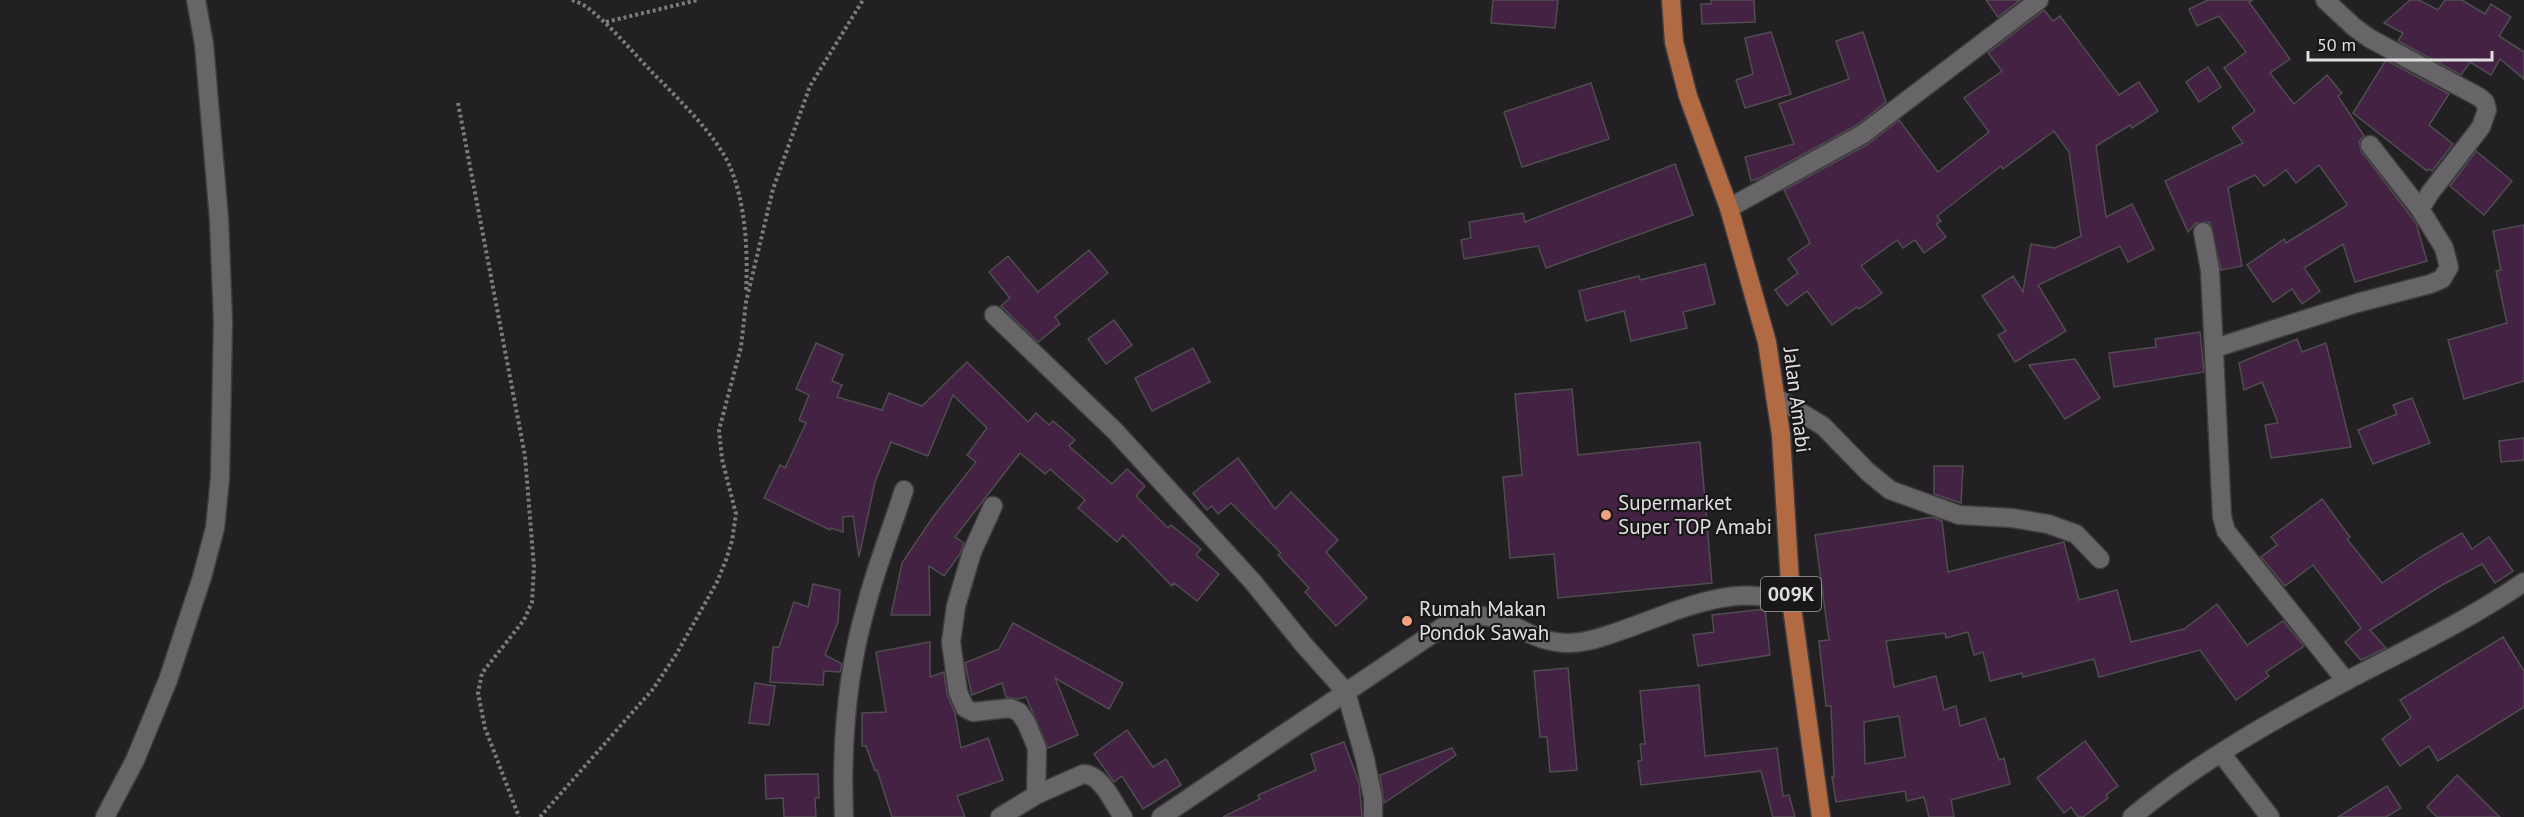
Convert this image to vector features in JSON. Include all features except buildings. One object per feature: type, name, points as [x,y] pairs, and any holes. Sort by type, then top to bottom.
[{"type":"main road","name":"Jalan Amabi","points":[[1671,0],[1674,42],[1685,85],[1729,208],[1767,342],[1780,435],[1791,600],[1821,817]]},
{"type":"street","points":[[105,817],[135,760],[168,680],[202,577],[215,528],[223,433],[223,321],[219,219],[204,44],[196,0]]},
{"type":"street","points":[[1729,208],[1863,134],[2039,0]]},
{"type":"street","points":[[2325,0],[2369,38],[2485,102],[2487,110],[2481,127],[2420,209]]},
{"type":"street","points":[[2215,348],[2442,279],[2447,273],[2448,259],[2420,209],[2370,145]]},
{"type":"street","points":[[2203,232],[2210,270],[2222,517],[2226,531],[2346,681]]},
{"type":"street","points":[[994,315],[1115,431],[1253,582],[1346,692],[1365,759],[1373,798],[1373,817]]},
{"type":"street","points":[[1775,397],[1823,426],[1868,472],[1890,490],[1959,514],[2012,518],[2048,524],[2076,534],[2100,559]]},
{"type":"street","points":[[844,817],[843,773],[849,697],[858,640],[866,604],[904,490]]},
{"type":"street","points":[[993,506],[972,552],[956,606],[951,642],[957,682],[965,708],[973,712],[1010,708],[1019,712],[1026,722],[1037,748],[1036,795]]},
{"type":"street","points":[[2132,817],[2221,753],[2346,681],[2458,623],[2524,582]]},
{"type":"street","points":[[1161,817],[1456,618],[1482,614],[1544,640],[1570,643],[1600,638],[1685,608],[1737,595],[1791,600]]},
{"type":"street","points":[[2221,753],[2270,817]]},
{"type":"street","points":[[1000,817],[1036,795],[1073,778],[1089,774],[1099,781],[1123,817]]},
{"type":"path","points":[[540,817],[653,689],[677,653],[717,582],[726,560],[736,514],[722,459],[718,430],[741,346],[746,302],[747,255],[741,210],[732,172],[725,157],[675,97],[605,22],[585,6],[572,0]]},
{"type":"path","points":[[605,22],[698,0]]},
{"type":"path","points":[[746,302],[773,189],[810,86],[863,0]]},
{"type":"path","points":[[458,103],[525,456],[534,567],[532,602],[524,621],[482,673],[478,693],[485,728],[519,817]]},
{"type":"place","name":"Supermarket Super TOP Amabi","points":[[1606,515]]},
{"type":"place","name":"Rumah Makan Pondok Sawah","points":[[1407,621]]}]
